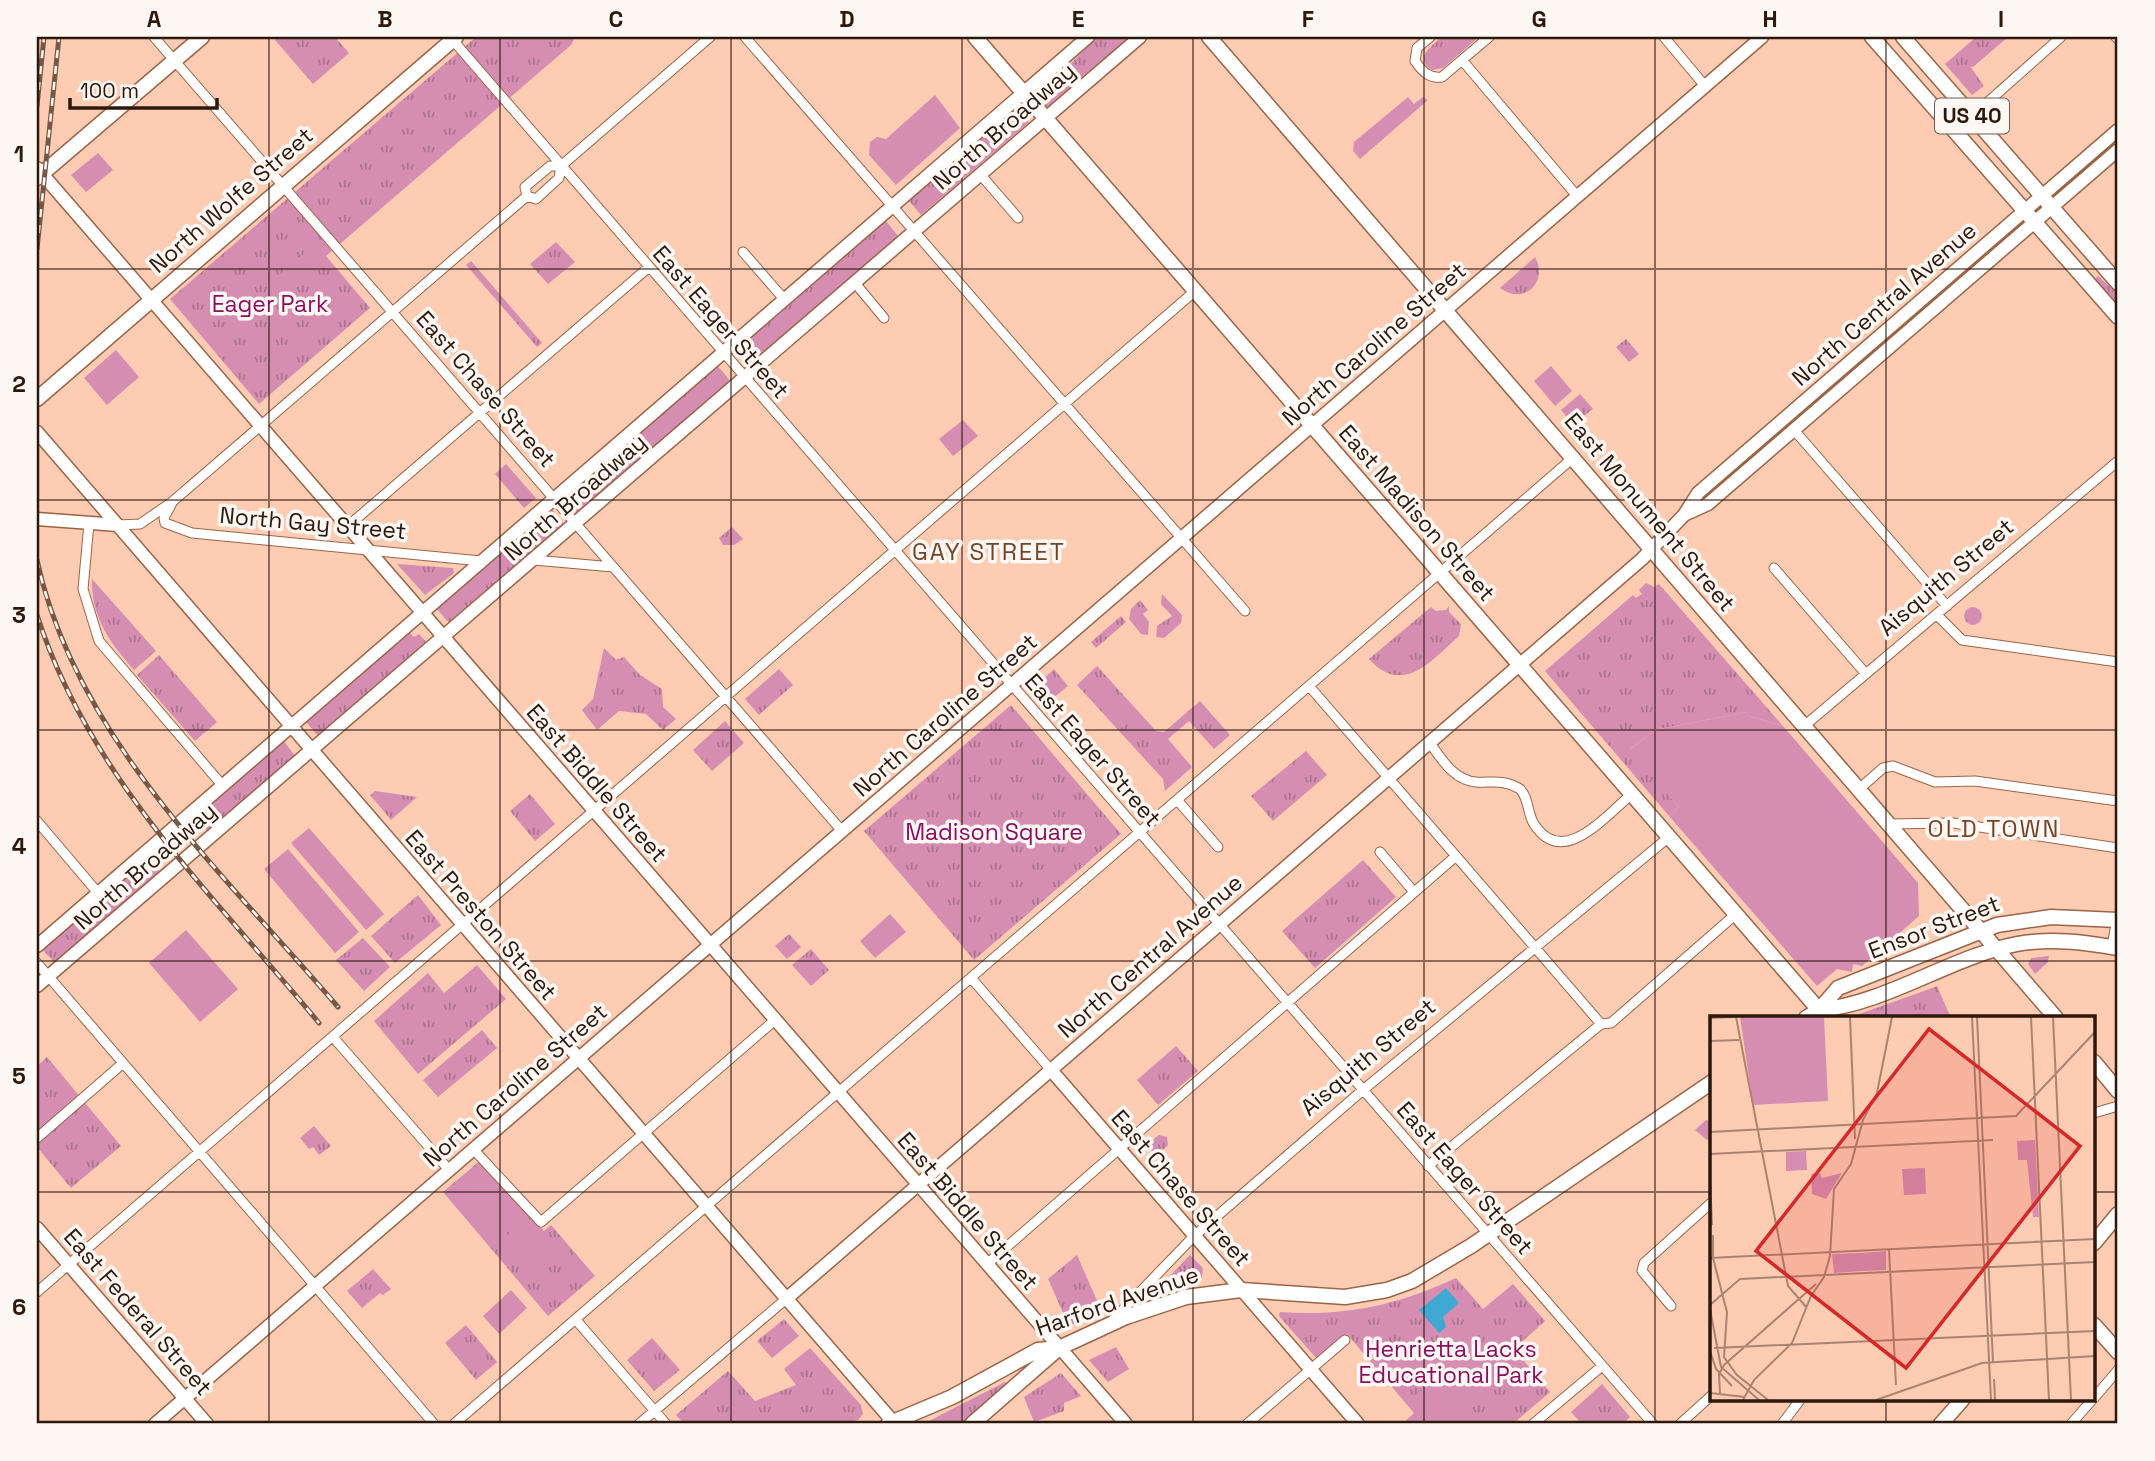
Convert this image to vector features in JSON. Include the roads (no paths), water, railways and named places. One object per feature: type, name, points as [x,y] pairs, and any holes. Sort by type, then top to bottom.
[{"type":"main road","points":[[38,173],[202,37]]},
{"type":"main road","name":"East Madison Street","points":[[975,37],[1823,1014]]},
{"type":"main road","name":"North Broadway","points":[[37,946],[1088,37]]},
{"type":"main road","name":"North Broadway","points":[[37,986],[1140,37]]},
{"type":"main road","name":"East Monument Street","points":[[1209,37],[2054,1016]]},
{"type":"main road","name":"North Caroline Street","points":[[155,1424],[1762,37]]},
{"type":"main road","name":"US 40","points":[[1872,37],[2118,317]]},
{"type":"main road","name":"US 40","points":[[1903,37],[2118,283]]},
{"type":"main road","name":"North Wolfe Street","points":[[37,399],[453,38]]},
{"type":"main road","name":"North Central Avenue","points":[[1684,515],[1708,505],[1794,430],[2030,216],[2043,195],[2118,130]]},
{"type":"main road","name":"North Central Avenue","points":[[786,1298],[1520,666],[1652,548],[1684,515],[1698,493],[1760,439],[2030,216],[2053,206],[2118,152]]},
{"type":"main road","name":"East Biddle Street","points":[[38,173],[369,549],[1126,1424]]},
{"type":"main road","name":"East Preston Street","points":[[37,432],[892,1424]]},
{"type":"main road","points":[[1760,439],[1770,451]]},
{"type":"main road","points":[[37,519],[118,526]]},
{"type":"main road","name":"Ensor Street","points":[[1823,1014],[1838,988],[1981,932],[2031,918],[2118,918]]},
{"type":"main road","name":"Ensor Street","points":[[1823,1014],[1997,951],[2056,940],[2115,947]]},
{"type":"main road","points":[[2096,1064],[2118,1091]]},
{"type":"main road","name":"East Chase Street","points":[[1051,1070],[1358,1424]]},
{"type":"main road","points":[[1488,1234],[1710,1083]]},
{"type":"main road","points":[[2096,1241],[2118,1214]]},
{"type":"main road","name":"East Federal Street","points":[[37,1228],[207,1424]]},
{"type":"main road","name":"Harford Avenue","points":[[892,1424],[952,1398],[1038,1350],[1059,1348],[1109,1324],[1186,1297],[1241,1290],[1317,1297],[1387,1290],[1427,1273],[1488,1234]]},
{"type":"main road","points":[[2096,1327],[2118,1352]]},
{"type":"main road","points":[[972,1424],[1059,1348]]},
{"type":"main road","points":[[1941,1424],[1960,1402]]},
{"type":"street","name":"East Chase Street","points":[[154,37],[842,831]]},
{"type":"street","points":[[527,196],[536,199],[559,178],[561,166],[710,37]]},
{"type":"street","points":[[746,37],[1245,611]]},
{"type":"street","points":[[1430,37],[1416,53],[1415,61],[1426,74],[1442,77],[1489,37]]},
{"type":"street","points":[[1664,37],[1705,86]]},
{"type":"street","points":[[1972,116],[2061,37]]},
{"type":"street","name":"East Eager Street","points":[[453,38],[744,378],[1653,1424]]},
{"type":"street","points":[[1462,60],[1577,197]]},
{"type":"street","points":[[527,196],[525,187],[550,166],[561,166]]},
{"type":"street","points":[[980,174],[1018,218]]},
{"type":"street","points":[[118,526],[140,524],[172,502],[527,196]]},
{"type":"street","points":[[743,252],[784,299]]},
{"type":"street","points":[[348,526],[649,267]]},
{"type":"street","points":[[855,283],[884,318]]},
{"type":"street","points":[[37,1292],[1195,292]]},
{"type":"street","points":[[1794,430],[1947,606]]},
{"type":"street","points":[[454,1424],[1574,457]]},
{"type":"street","name":"Aisquith Street","points":[[1803,727],[2118,461]]},
{"type":"street","name":"North Gay Street","points":[[172,502],[164,518],[165,523],[176,530],[481,561]]},
{"type":"street","points":[[89,523],[83,589],[99,641],[222,785]]},
{"type":"street","points":[[534,561],[613,567]]},
{"type":"street","points":[[1774,568],[1866,674]]},
{"type":"street","points":[[1937,615],[1962,640],[2118,662]]},
{"type":"street","points":[[1310,687],[1601,1024]]},
{"type":"street","points":[[1430,743],[1458,776],[1473,782],[1500,780],[1520,789],[1544,837],[1561,843],[1571,842],[1583,834],[1632,794]]},
{"type":"street","points":[[1858,790],[1884,768],[1893,766],[1935,782],[1975,781],[2118,801]]},
{"type":"street","points":[[1178,801],[1218,847]]},
{"type":"street","points":[[37,821],[98,893]]},
{"type":"street","points":[[1887,824],[1953,823],[2118,848]]},
{"type":"street","name":"Aisquith Street","points":[[1109,1324],[1194,1236],[1363,1090],[1668,837]]},
{"type":"street","points":[[1380,852],[1415,892]]},
{"type":"street","points":[[987,1264],[1456,856]]},
{"type":"street","points":[[1428,1166],[1601,1024],[1611,1023],[1736,914]]},
{"type":"street","points":[[2115,947],[2118,918]]},
{"type":"street","points":[[37,963],[434,1424]]},
{"type":"street","name":"East Chase Street","points":[[972,979],[1051,1070]]},
{"type":"street","points":[[473,1149],[541,1222],[775,1020]]},
{"type":"street","points":[[332,1037],[449,1170]]},
{"type":"street","points":[[37,1138],[122,1064]]},
{"type":"street","points":[[2096,1112],[2118,1106]]},
{"type":"street","points":[[1671,1306],[1642,1271],[1643,1264],[1710,1204]]},
{"type":"street","name":"North Central Avenue","points":[[639,1424],[786,1298]]},
{"type":"street","points":[[576,1320],[666,1424]]},
{"type":"street","points":[[1247,1424],[1346,1340]]},
{"type":"street","points":[[1534,1424],[1602,1366]]},
{"type":"street","points":[[2096,1396],[2118,1370]]},
{"type":"street","points":[[1679,1424],[1710,1397]]},
{"type":"street","points":[[1782,1424],[1798,1402]]},
{"type":"street","points":[[2071,1424],[2090,1402]]},
{"type":"water","points":[[1446,1288],[1459,1303],[1443,1317],[1446,1327],[1439,1333],[1419,1310]]},
{"type":"railway","points":[[37,106],[44,37]]},
{"type":"railway","points":[[37,249],[59,37]]},
{"type":"railway","points":[[37,560],[56,625],[84,686],[119,744],[159,800],[203,854],[338,1007]]},
{"type":"railway","points":[[37,615],[60,674],[88,729],[121,782],[197,880],[319,1023]]},
{"type":"district","name":"GAY STREET","points":[[989,552]]},
{"type":"district","name":"OLD TOWN","points":[[1994,829]]},
{"type":"park label","name":"Eager Park","points":[[270,304]]},
{"type":"park label","name":"Madison Square","points":[[994,832]]},
{"type":"park label","name":"Henrietta Lacks Educational Park","points":[[1451,1362]]}]
